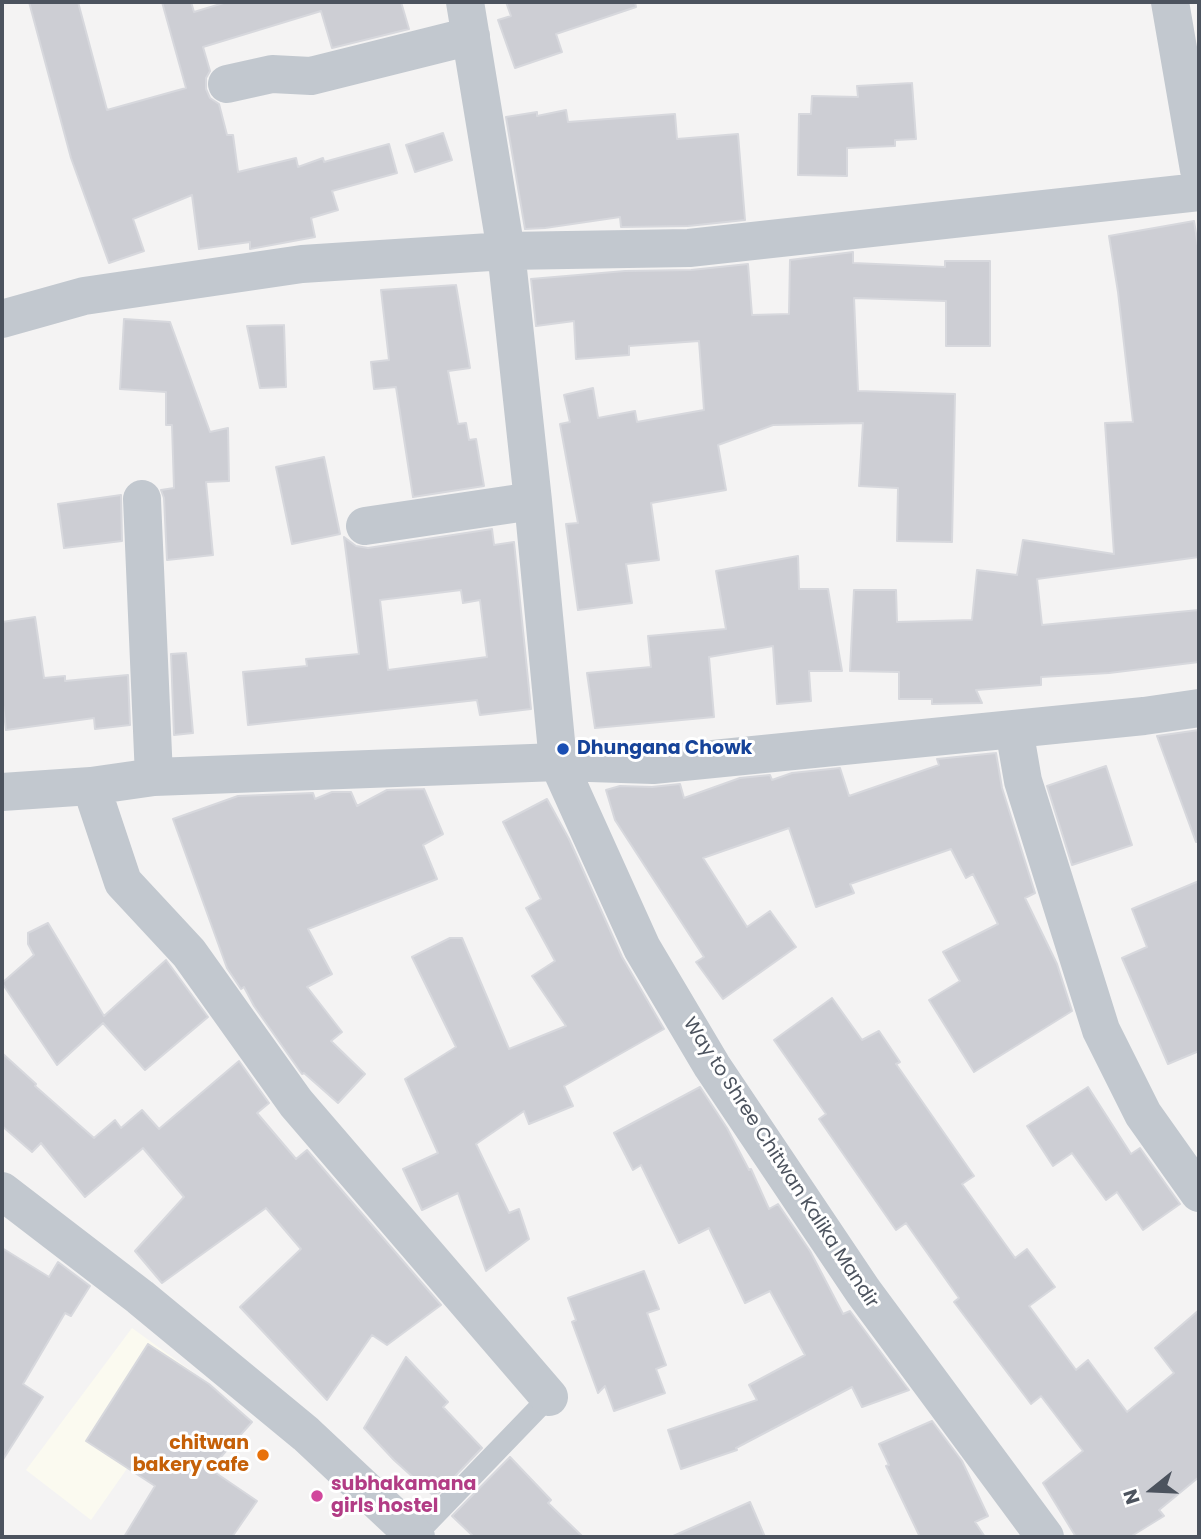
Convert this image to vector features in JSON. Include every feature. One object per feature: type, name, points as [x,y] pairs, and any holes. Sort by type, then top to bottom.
[{"type":"street","points":[[1170,2],[1199,170]]},
{"type":"street","points":[[227,84],[272,74],[312,76],[468,19]]},
{"type":"street","name":"Way to Shree Chitwan Kalika Mandir","points":[[468,19],[506,251],[558,762],[642,948],[712,1066],[863,1291],[1045,1537]]},
{"type":"street","points":[[2,318],[84,296],[302,264],[506,251],[689,248],[1199,192]]},
{"type":"street","points":[[142,499],[153,777]]},
{"type":"street","points":[[365,526],[533,501]]},
{"type":"street","points":[[2,792],[91,786],[153,777],[558,762],[653,765],[1144,716],[1199,708]]},
{"type":"street","points":[[1013,729],[1023,781],[1101,1030],[1143,1114],[1199,1193]]},
{"type":"street","points":[[91,786],[123,882],[190,953],[296,1103],[550,1397]]},
{"type":"street","points":[[2,1191],[140,1297],[306,1434],[416,1537]]},
{"type":"lane","points":[[416,1537],[550,1397]]},
{"type":"shaded area","points":[[132,1328],[194,1373],[91,1520],[26,1470]]},
{"type":"building","points":[[29,2],[78,2],[107,110],[186,88],[162,2],[191,2],[194,12],[227,2],[401,2],[409,29],[332,48],[321,11],[203,47],[210,71],[206,78],[206,89],[210,98],[219,104],[227,135],[233,135],[238,172],[296,158],[298,167],[323,158],[324,162],[389,144],[397,173],[332,191],[338,210],[311,218],[315,237],[250,249],[250,242],[199,249],[192,195],[133,219],[144,251],[109,263],[71,158]]},
{"type":"building","points":[[506,2],[635,2],[636,7],[556,34],[562,52],[515,68],[498,20],[511,16]]},
{"type":"building","points":[[912,83],[916,139],[895,140],[895,146],[847,148],[847,176],[798,175],[799,114],[811,114],[812,96],[858,97],[857,86]]},
{"type":"building","points":[[566,110],[568,122],[675,114],[677,139],[738,134],[745,220],[688,226],[621,227],[620,217],[525,229],[506,117],[537,112],[537,116]]},
{"type":"building","points":[[443,133],[452,160],[415,172],[406,145]]},
{"type":"building","points":[[1194,221],[1199,252],[1199,557],[1037,579],[1042,625],[1199,610],[1199,662],[1109,673],[1041,677],[1041,685],[976,690],[982,703],[932,704],[932,699],[899,699],[899,672],[850,671],[854,590],[896,590],[897,622],[972,620],[977,570],[1017,575],[1023,540],[1114,554],[1105,423],[1133,422],[1109,236]]},
{"type":"building","points":[[853,252],[853,263],[945,267],[945,261],[990,261],[990,346],[946,346],[946,301],[854,298],[858,391],[955,394],[952,542],[897,541],[898,488],[859,486],[863,423],[773,425],[718,445],[726,490],[651,503],[659,560],[626,564],[632,603],[578,610],[566,524],[578,523],[560,424],[570,422],[564,395],[593,388],[598,418],[635,411],[637,422],[704,410],[699,341],[629,346],[629,355],[576,359],[574,321],[536,326],[531,279],[748,264],[752,315],[789,314],[790,260]]},
{"type":"building","points":[[456,285],[470,368],[448,371],[458,424],[466,423],[469,440],[476,439],[484,486],[413,497],[396,387],[374,389],[371,362],[389,360],[381,290]]},
{"type":"building","points":[[124,319],[170,322],[210,432],[228,428],[229,481],[206,482],[213,555],[167,560],[164,498],[161,490],[174,488],[172,425],[166,425],[166,392],[120,389]]},
{"type":"building","points":[[284,325],[286,387],[260,388],[247,326]]},
{"type":"building","points":[[324,457],[340,534],[292,544],[276,467]]},
{"type":"building","points":[[121,495],[122,541],[64,548],[58,504]]},
{"type":"building","points":[[492,529],[494,545],[514,542],[531,709],[480,715],[477,700],[248,725],[243,672],[307,666],[306,659],[359,654],[344,537],[356,546],[368,548]],"holes":[[[461,590],[463,603],[480,600],[487,657],[388,670],[380,600]]]},
{"type":"building","points":[[798,556],[799,589],[828,589],[842,671],[809,671],[811,701],[777,704],[773,646],[709,657],[714,717],[595,728],[587,673],[651,667],[648,636],[726,629],[716,571]]},
{"type":"building","points":[[35,617],[44,678],[65,676],[65,681],[128,675],[130,725],[95,729],[94,718],[6,730],[2,697],[2,622]]},
{"type":"building","points":[[186,653],[193,733],[174,735],[171,654]]},
{"type":"building","points":[[1199,730],[1199,841],[1196,842],[1157,736]]},
{"type":"building","points":[[996,753],[1002,788],[1035,893],[1025,898],[1057,964],[1072,1011],[974,1072],[929,1000],[960,981],[943,952],[998,924],[973,874],[966,878],[951,849],[850,884],[854,893],[816,907],[789,828],[703,858],[747,927],[770,911],[796,947],[723,999],[696,962],[704,957],[615,820],[606,790],[620,786],[680,784],[684,798],[740,778],[770,775],[772,780],[792,773],[840,768],[849,796],[939,765],[937,759]]},
{"type":"building","points":[[1106,766],[1132,845],[1072,865],[1047,786]]},
{"type":"building","points":[[424,789],[443,834],[423,845],[437,879],[308,929],[332,974],[307,987],[342,1032],[331,1041],[365,1074],[338,1103],[302,1074],[254,1006],[244,987],[241,989],[227,968],[173,819],[238,796],[313,793],[315,799],[332,792],[351,792],[357,806],[387,790]]},
{"type":"building","points":[[547,799],[569,839],[622,957],[664,1029],[564,1086],[573,1106],[529,1124],[524,1111],[476,1144],[509,1213],[519,1209],[529,1239],[486,1271],[458,1193],[422,1210],[403,1169],[438,1153],[405,1079],[456,1047],[412,957],[450,938],[462,938],[509,1049],[566,1026],[532,976],[555,961],[526,908],[541,899],[503,822]]},
{"type":"building","points":[[1199,881],[1199,1051],[1168,1064],[1122,958],[1147,947],[1132,909]]},
{"type":"building","points":[[48,923],[104,1016],[166,960],[208,1017],[145,1070],[103,1023],[57,1065],[2,983],[34,955],[28,944],[28,933]]},
{"type":"building","points":[[832,998],[862,1040],[879,1031],[900,1062],[896,1064],[974,1176],[962,1184],[1015,1258],[1027,1249],[1055,1287],[1029,1306],[1076,1370],[1088,1360],[1127,1412],[1174,1373],[1155,1348],[1199,1310],[1199,1477],[1159,1510],[1164,1516],[1130,1537],[1076,1537],[1043,1483],[1083,1451],[1041,1396],[1031,1404],[954,1302],[959,1298],[906,1223],[896,1230],[819,1119],[826,1114],[774,1040]]},
{"type":"building","points":[[2,1053],[94,1138],[115,1120],[121,1128],[142,1110],[159,1129],[239,1061],[269,1103],[257,1113],[296,1159],[307,1150],[441,1305],[387,1345],[372,1335],[327,1400],[240,1307],[301,1249],[266,1208],[162,1283],[135,1251],[184,1197],[143,1148],[85,1197],[41,1143],[32,1152],[2,1126]]},
{"type":"building","points":[[700,1087],[727,1128],[749,1170],[751,1169],[769,1209],[778,1204],[810,1251],[843,1314],[850,1311],[909,1390],[862,1407],[852,1387],[736,1448],[737,1450],[681,1469],[668,1430],[757,1400],[749,1385],[805,1355],[770,1291],[745,1303],[709,1228],[679,1243],[641,1165],[633,1170],[614,1133]]},
{"type":"building","points":[[1088,1087],[1131,1154],[1140,1148],[1180,1204],[1143,1230],[1117,1192],[1106,1200],[1072,1153],[1053,1166],[1027,1126]]},
{"type":"building","points":[[2,1248],[49,1277],[58,1262],[90,1286],[71,1316],[65,1313],[23,1384],[43,1397],[2,1461]]},
{"type":"building","points":[[644,1271],[659,1309],[647,1313],[666,1365],[656,1369],[665,1393],[614,1411],[605,1386],[598,1393],[572,1322],[576,1320],[568,1298]]},
{"type":"building","points":[[148,1344],[209,1384],[252,1422],[210,1469],[257,1501],[232,1537],[124,1537],[155,1486],[86,1441]]},
{"type":"building","points":[[406,1357],[448,1402],[443,1407],[482,1448],[435,1497],[364,1428]]},
{"type":"building","points":[[932,1421],[962,1461],[988,1516],[975,1522],[985,1537],[920,1537],[886,1466],[889,1465],[879,1444]]},
{"type":"building","points":[[510,1457],[551,1500],[548,1503],[583,1537],[474,1537],[452,1516]]},
{"type":"building","points":[[750,1502],[765,1537],[671,1537]]},
{"type":"place","name":"Dhungana Chowk","points":[[563,749]]},
{"type":"place","name":"chitwan bakery cafe","points":[[263,1455]]},
{"type":"place","name":"subhakamana girls hostel","points":[[317,1496]]}]
